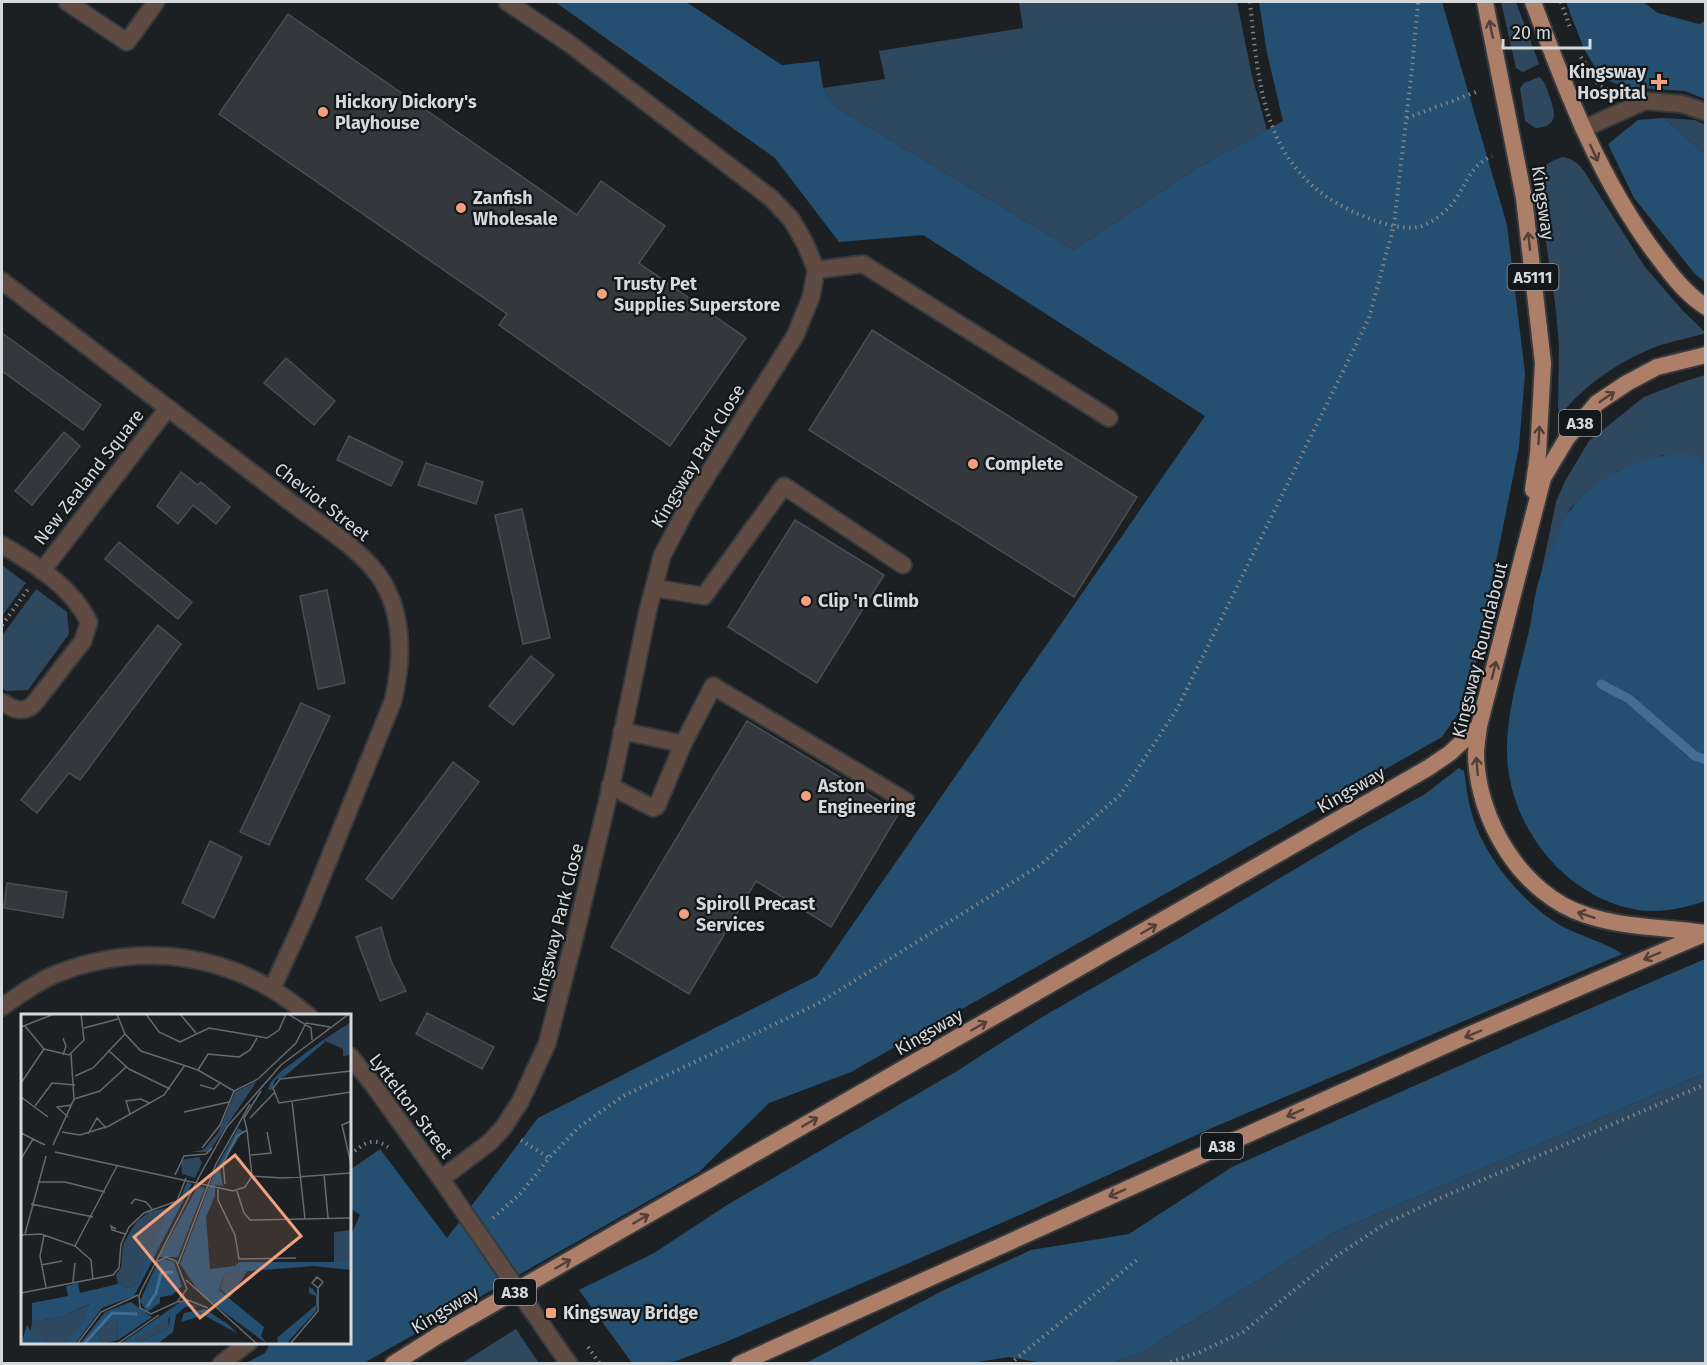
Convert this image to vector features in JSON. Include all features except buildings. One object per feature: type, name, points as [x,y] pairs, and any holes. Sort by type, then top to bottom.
[{"type":"highway","name":"Kingsway","points":[[1485,2],[1524,198],[1543,363],[1538,454],[1523,556]]},
{"type":"highway","points":[[1533,2],[1597,160],[1641,234],[1677,282],[1706,307]]},
{"type":"highway","name":"Kingsway Roundabout","points":[[1706,354],[1657,367],[1628,382],[1598,403],[1567,438],[1544,478],[1479,726],[1476,753],[1483,800],[1512,859],[1532,883],[1553,900],[1585,915],[1611,922],[1706,933]]},
{"type":"highway","name":"Kingsway","points":[[393,1364],[590,1248],[1420,773],[1450,753],[1479,726]]},
{"type":"highway","name":"A38","points":[[739,1364],[1464,1037],[1706,933]]},
{"type":"street","points":[[67,2],[127,42],[156,2]]},
{"type":"street","points":[[507,2],[570,44],[771,198],[791,219],[806,243],[816,270],[863,264],[1109,418]]},
{"type":"street","points":[[1583,129],[1645,101],[1682,104],[1706,112]]},
{"type":"street","name":"Kingsway Park Close","points":[[441,1179],[490,1142],[503,1128],[520,1102],[547,1044],[566,975],[662,556],[688,506],[795,336],[811,297],[816,270]]},
{"type":"street","name":"Cheviot Street","points":[[2,280],[345,542],[384,583],[397,623],[401,648],[393,701],[307,913],[272,989]]},
{"type":"street","name":"New Zealand Square","points":[[42,571],[168,408]]},
{"type":"street","points":[[654,588],[704,596],[784,486],[903,565]]},
{"type":"street","name":"New Zealand Square","points":[[2,545],[42,571],[79,604],[89,622],[83,641],[33,705],[20,711],[2,702]]},
{"type":"street","points":[[610,786],[653,808],[657,806],[683,744],[713,686],[906,801]]},
{"type":"street","points":[[622,731],[683,744]]},
{"type":"street","points":[[2,1006],[55,975],[96,961],[131,955],[164,954],[217,965],[253,979],[272,989],[306,1014]]},
{"type":"street","name":"Lyttelton Street","points":[[351,1057],[441,1179],[569,1364]]},
{"type":"street","points":[[221,1364],[246,1344]]},
{"type":"path","points":[[1250,2],[1256,60],[1267,115],[1284,154],[1306,181],[1329,200],[1371,220],[1407,228],[1418,228],[1448,207],[1477,165],[1515,148]]},
{"type":"path","points":[[497,1215],[522,1192],[549,1158],[579,1127],[623,1096],[817,1004],[1039,866],[1121,794],[1177,709],[1369,318],[1394,225],[1418,2]]},
{"type":"path","points":[[1561,2],[1571,32]]},
{"type":"path","points":[[1578,52],[1599,86],[1645,101]]},
{"type":"path","points":[[1407,118],[1476,93]]},
{"type":"path","points":[[2,625],[42,571]]},
{"type":"path","points":[[1165,1364],[1200,1352],[1243,1332],[1335,1257],[1386,1224],[1438,1198],[1706,1084]]},
{"type":"path","points":[[503,1128],[549,1158]]},
{"type":"path","points":[[1010,1364],[1137,1259]]},
{"type":"shaded area","points":[[555,2],[686,2],[782,65],[819,61],[823,88],[834,106],[1074,250],[1192,171],[1283,121],[1267,53],[1259,2],[1442,2],[1507,225],[1525,373],[1519,447],[1473,676],[1460,711],[1442,737],[851,1072],[769,1103],[699,1172],[364,1363],[244,1364],[265,1353],[270,1344],[351,1344],[351,1235],[360,1215],[351,1209],[351,1169],[380,1149],[447,1238],[538,1118],[817,976],[1205,416],[923,235],[839,242],[775,158]]},
{"type":"shaded area","points":[[1019,2],[1237,2],[1252,76],[1267,130],[1192,171],[1074,250],[834,106],[823,88],[885,79],[879,51],[1023,28]]},
{"type":"shaded area","points":[[1501,2],[1516,2],[1539,64],[1523,72],[1516,68]]},
{"type":"shaded area","name":"Kingsway Hospital","points":[[1566,2],[1643,2],[1658,13],[1699,24],[1705,21],[1705,99],[1685,91],[1623,87],[1601,77],[1584,49]]},
{"type":"shaded area","points":[[1539,77],[1546,86],[1554,115],[1551,123],[1535,128],[1525,121],[1520,88],[1524,83]]},
{"type":"shaded area","points":[[1664,118],[1695,120],[1705,125],[1705,154]]},
{"type":"shaded area","points":[[1664,118],[1705,154],[1705,282],[1695,274],[1634,198],[1608,144],[1638,120]]},
{"type":"shaded area","points":[[1563,157],[1572,160],[1582,168],[1645,267],[1683,311],[1706,333],[1647,350],[1620,364],[1595,381],[1563,412],[1559,412],[1559,346],[1556,310],[1537,181],[1546,165]]},
{"type":"shaded area","points":[[1705,375],[1705,465],[1695,456],[1663,455],[1618,471],[1588,491],[1570,509],[1541,574],[1556,502],[1565,481],[1589,441],[1644,397]]},
{"type":"shaded area","points":[[1678,453],[1696,456],[1705,465],[1705,901],[1673,909],[1646,911],[1611,903],[1586,891],[1564,874],[1545,854],[1529,831],[1517,806],[1510,779],[1507,737],[1511,705],[1530,627],[1537,586],[1562,523],[1582,497],[1619,470],[1648,459]]},
{"type":"shaded area","points":[[2,565],[26,583],[2,616]]},
{"type":"shaded area","points":[[36,589],[67,612],[69,634],[28,690],[6,691],[2,688],[2,636]]},
{"type":"shaded area","points":[[1459,768],[1464,771],[1470,807],[1483,841],[1504,874],[1517,889],[1545,915],[1560,925],[1622,954],[1214,1127],[1022,1214],[726,1342],[676,1361],[632,1363],[579,1290],[654,1253],[727,1205],[957,1071],[1037,1020],[1425,794]]},
{"type":"shaded area","points":[[1705,959],[1705,1073],[1337,1231],[1141,1353],[1109,1364],[1043,1363],[1009,1357],[965,1364],[806,1363],[944,1290],[1031,1250],[1129,1234],[1232,1167]]},
{"type":"shaded area","points":[[1705,1073],[1705,1363],[1109,1364],[1141,1353],[1337,1231]]},
{"type":"shaded area","points":[[516,1329],[539,1363],[462,1363]]},
{"type":"waterway","points":[[1601,684],[1629,699],[1695,756],[1706,760]]},
{"type":"place","name":"Kingsway Hospital","points":[[1659,82]]},
{"type":"place","name":"Hickory Dickory's Playhouse","points":[[323,112]]},
{"type":"place","name":"Zanfish Wholesale","points":[[461,208]]},
{"type":"place","name":"Trusty Pet Supplies Superstore","points":[[602,294]]},
{"type":"place","name":"Complete","points":[[973,464]]},
{"type":"place","name":"Clip 'n Climb","points":[[806,601]]},
{"type":"place","name":"Aston Engineering","points":[[806,796]]},
{"type":"place","name":"Spiroll Precast Services","points":[[684,914]]},
{"type":"place","name":"Kingsway Bridge","points":[[551,1313]]}]
